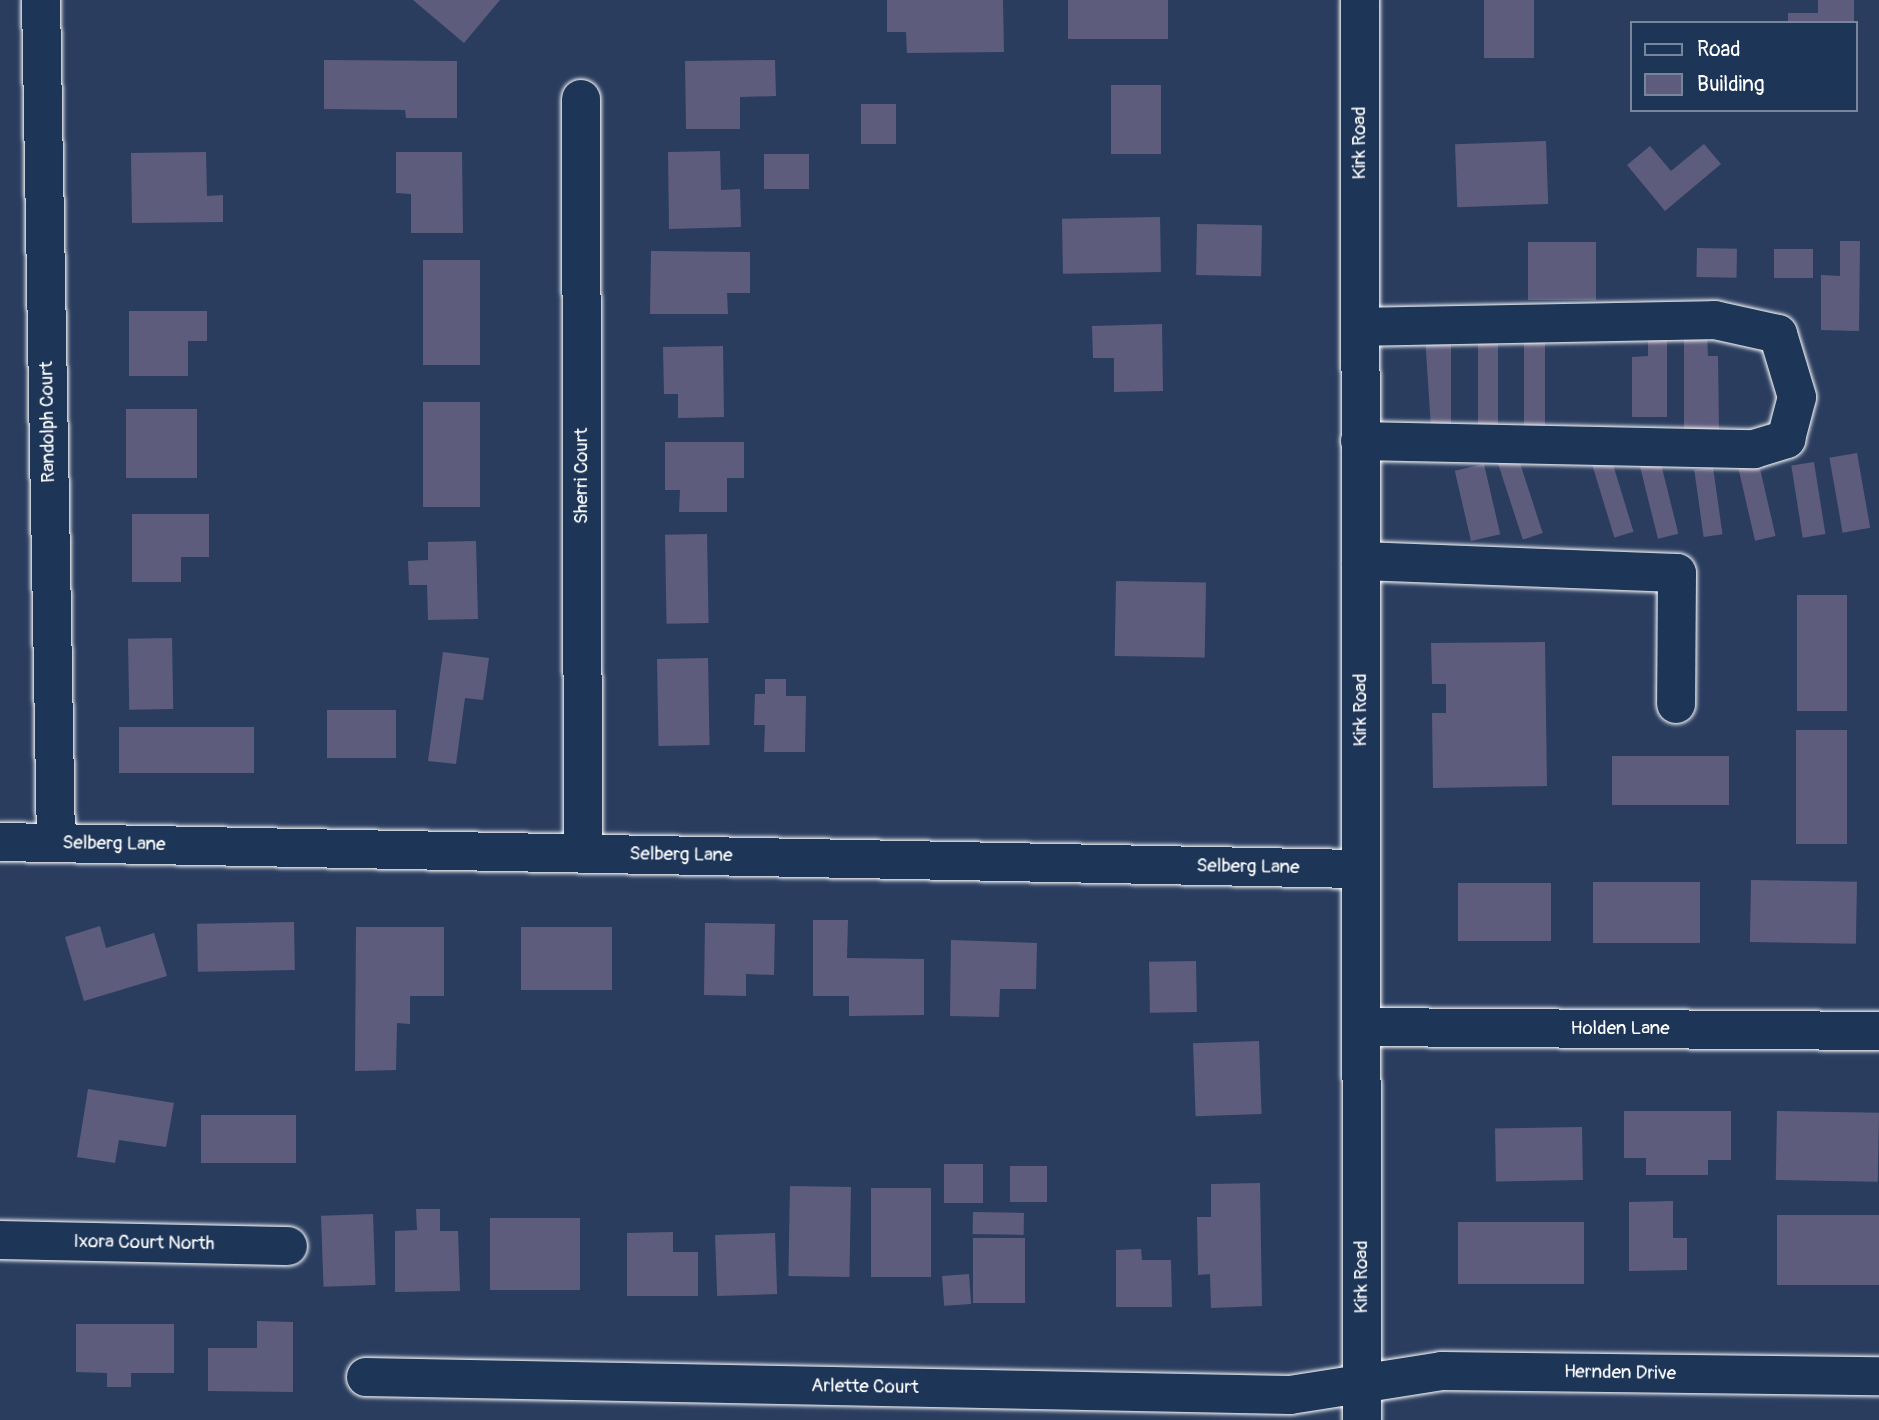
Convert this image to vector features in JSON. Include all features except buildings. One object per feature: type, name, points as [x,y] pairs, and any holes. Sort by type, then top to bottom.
[{"type":"street","name":"Randolph Court","points":[[41,0],[56,843]]},
{"type":"street","name":"Kirk Road","points":[[1360,0],[1363,1420]]},
{"type":"street","name":"Sherri Court","points":[[581,99],[583,853]]},
{"type":"street","points":[[1360,441],[1754,449],[1786,439],[1797,397],[1779,334],[1715,320],[1361,327]]},
{"type":"street","points":[[1361,561],[1677,573],[1676,704]]},
{"type":"street","name":"Selberg Lane","points":[[0,842],[1362,869]]},
{"type":"street","name":"Holden Lane","points":[[1362,1027],[1879,1031]]},
{"type":"street","name":"Ixora Court North","points":[[0,1240],[288,1246]]},
{"type":"street","name":"Hernden Drive","points":[[1362,1382],[1442,1371],[1879,1376]]},
{"type":"street","name":"Arlette Court","points":[[366,1377],[1290,1395],[1362,1382]]}]
